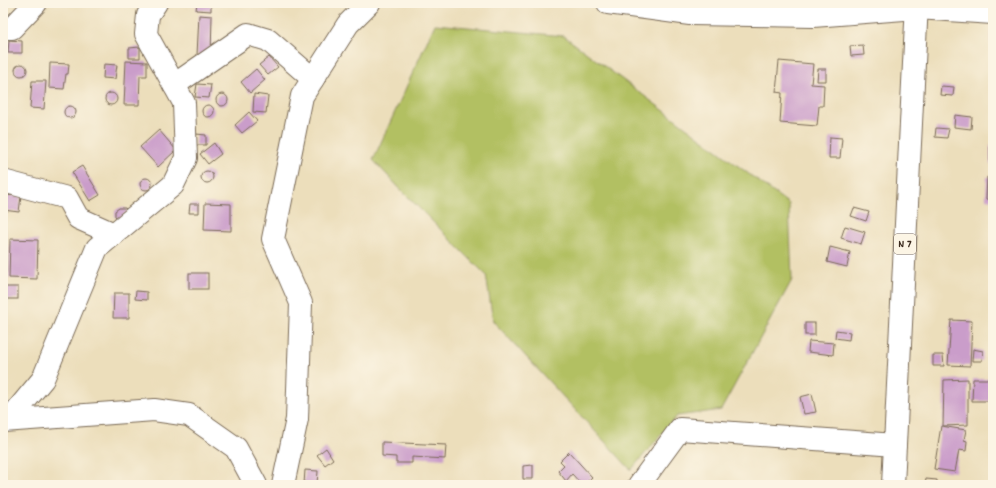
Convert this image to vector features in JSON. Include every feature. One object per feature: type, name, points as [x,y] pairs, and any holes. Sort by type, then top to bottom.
[{"type":"main road","points":[[3,28],[12,28],[36,3]]},
{"type":"main road","points":[[6,420],[43,379],[97,248],[173,185],[186,158],[184,104],[146,34],[148,15],[156,3]]},
{"type":"main road","points":[[283,485],[297,419],[301,303],[273,239],[302,96],[348,24],[369,3]]},
{"type":"main road","points":[[608,3],[690,14],[917,6],[993,13]]},
{"type":"main road","name":"N 7","points":[[893,485],[917,6]]},
{"type":"main road","points":[[174,85],[248,34],[268,40],[312,79]]},
{"type":"main road","points":[[3,181],[67,198],[78,218],[114,234]]},
{"type":"main road","points":[[6,420],[154,410],[190,415],[236,448],[256,485]]},
{"type":"main road","points":[[639,485],[680,429],[895,445]]},
{"type":"green space","points":[[435,24],[564,36],[789,204],[792,280],[721,410],[677,416],[631,470],[493,321],[486,275],[373,160]]},
{"type":"building","points":[[197,3],[211,3],[211,11],[196,10]]},
{"type":"building","points":[[199,15],[212,16],[211,55],[197,55]]},
{"type":"building","points":[[990,31],[993,31],[993,44],[990,44]]},
{"type":"building","points":[[9,40],[22,41],[22,53],[8,53]]},
{"type":"building","points":[[863,45],[864,55],[851,56],[850,46]]},
{"type":"building","points":[[140,47],[140,58],[129,58],[129,48]]},
{"type":"building","points":[[269,57],[278,67],[268,75],[259,65]]},
{"type":"building","points":[[126,61],[147,62],[147,76],[140,76],[139,105],[124,105]]},
{"type":"building","points":[[779,61],[813,64],[811,84],[824,85],[823,106],[819,106],[817,126],[780,123],[782,93],[776,92]]},
{"type":"building","points":[[50,63],[69,64],[64,89],[49,88]]},
{"type":"building","points":[[23,64],[26,65],[26,75],[19,76],[16,75],[15,68],[16,65]]},
{"type":"building","points":[[104,64],[117,65],[115,79],[103,78]]},
{"type":"building","points":[[256,69],[265,80],[250,93],[241,82]]},
{"type":"building","points":[[818,69],[826,69],[826,81],[817,81]]},
{"type":"building","points":[[32,81],[46,81],[44,109],[30,108]]},
{"type":"building","points":[[197,84],[211,85],[209,98],[195,97]]},
{"type":"building","points":[[941,86],[954,87],[953,96],[940,95]]},
{"type":"building","points":[[113,93],[116,94],[116,104],[109,105],[106,104],[105,97],[106,94]]},
{"type":"building","points":[[224,94],[227,95],[227,105],[220,106],[217,105],[216,98],[217,95]]},
{"type":"building","points":[[254,94],[268,96],[266,113],[253,112]]},
{"type":"building","points":[[210,105],[213,106],[213,116],[206,117],[203,116],[202,109],[203,106]]},
{"type":"building","points":[[68,106],[72,106],[76,112],[72,118],[68,118],[64,114],[64,110]]},
{"type":"building","points":[[249,112],[257,121],[242,133],[235,125]]},
{"type":"building","points":[[955,115],[972,117],[971,129],[954,127]]},
{"type":"building","points":[[936,128],[949,129],[947,138],[935,137]]},
{"type":"building","points":[[159,130],[176,150],[158,167],[140,147]]},
{"type":"building","points":[[196,134],[206,135],[206,145],[195,145]]},
{"type":"building","points":[[830,137],[842,138],[840,158],[829,158]]},
{"type":"building","points":[[214,143],[221,154],[208,164],[200,154]]},
{"type":"building","points":[[990,145],[993,145],[993,164],[990,164]]},
{"type":"building","points":[[82,166],[100,195],[90,201],[72,172]]},
{"type":"building","points":[[205,171],[209,171],[213,177],[209,183],[205,183],[201,179],[201,175]]},
{"type":"building","points":[[987,177],[993,177],[993,200],[986,199]]},
{"type":"building","points":[[148,178],[151,179],[151,189],[144,190],[141,189],[140,182],[141,179]]},
{"type":"building","points":[[3,195],[21,196],[19,212],[3,210]]},
{"type":"building","points":[[205,203],[231,204],[231,231],[204,230]]},
{"type":"building","points":[[190,204],[199,204],[199,213],[189,213]]},
{"type":"building","points":[[119,208],[125,208],[128,211],[119,220],[115,216],[115,211]]},
{"type":"building","points":[[854,208],[869,212],[866,221],[851,216]]},
{"type":"building","points":[[845,226],[865,232],[861,244],[841,238]]},
{"type":"building","points":[[3,229],[6,229],[6,272],[3,272]]},
{"type":"building","points":[[10,239],[38,240],[37,279],[9,278]]},
{"type":"building","points":[[830,247],[850,252],[847,267],[827,262]]},
{"type":"building","points":[[189,273],[208,273],[208,289],[189,289]]},
{"type":"building","points":[[5,287],[18,287],[18,299],[5,299]]},
{"type":"building","points":[[136,291],[147,292],[147,300],[135,299]]},
{"type":"building","points":[[114,293],[129,293],[129,318],[113,318]]},
{"type":"building","points":[[951,320],[972,321],[970,366],[948,365]]},
{"type":"building","points":[[805,323],[815,323],[815,335],[805,335]]},
{"type":"building","points":[[836,330],[850,332],[849,340],[835,338]]},
{"type":"building","points":[[809,341],[834,343],[833,355],[808,352]]},
{"type":"building","points":[[973,349],[983,351],[982,361],[972,361]]},
{"type":"building","points":[[933,355],[943,355],[944,366],[933,366]]},
{"type":"building","points":[[968,379],[968,425],[943,426],[944,380]]},
{"type":"building","points":[[973,379],[993,379],[993,401],[972,401]]},
{"type":"building","points":[[812,394],[816,412],[804,414],[800,397]]},
{"type":"building","points":[[941,426],[966,430],[964,440],[967,441],[966,451],[959,450],[955,472],[934,469]]},
{"type":"building","points":[[382,442],[446,445],[445,459],[412,457],[412,463],[396,463],[396,457],[382,456]]},
{"type":"building","points":[[326,448],[333,459],[325,465],[317,455]]},
{"type":"building","points":[[569,452],[592,477],[584,485],[582,485],[572,474],[566,481],[558,471],[564,465],[560,461]]},
{"type":"building","points":[[533,465],[533,479],[523,479],[523,466]]},
{"type":"building","points":[[305,470],[318,471],[317,484],[304,484]]},
{"type":"building","points":[[926,479],[937,480],[937,485],[925,485]]},
{"type":"building","points":[[522,482],[532,482],[533,485],[522,485]]}]
